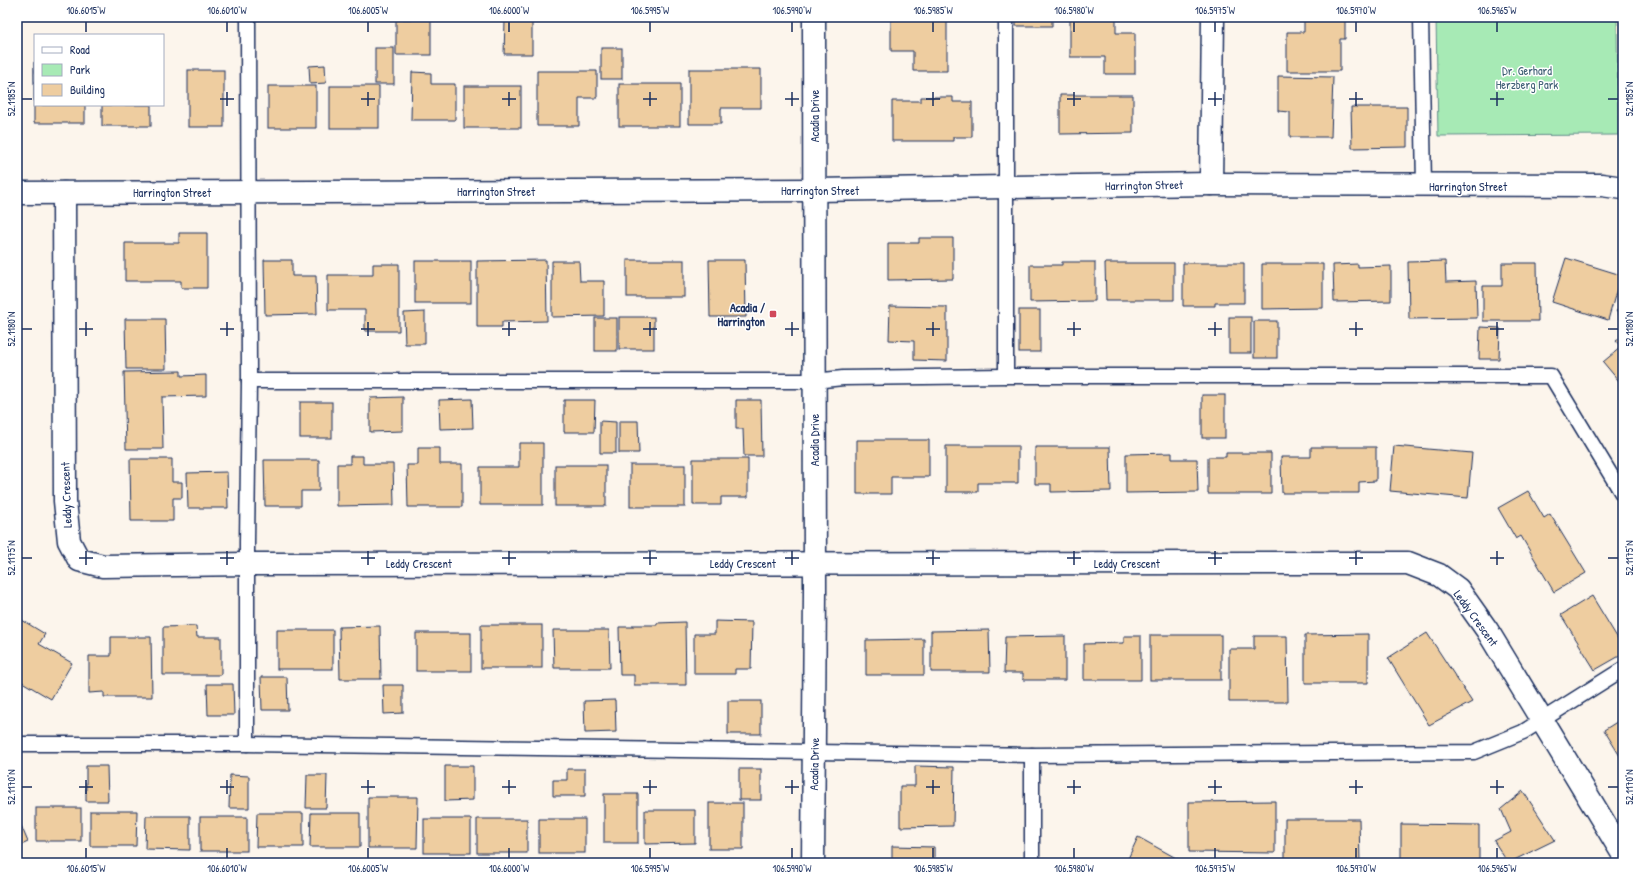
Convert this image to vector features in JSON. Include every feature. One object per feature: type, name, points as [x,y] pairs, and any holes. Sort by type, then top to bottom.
[{"type":"street","name":"Acadia Drive","points":[[813,863],[815,563],[814,17]]},
{"type":"street","points":[[1211,184],[1213,17]]},
{"type":"street","name":"Harrington Street","points":[[17,193],[815,190],[1211,184],[1424,186],[1602,185],[1623,188]]},
{"type":"street","name":"Leddy Crescent","points":[[64,192],[65,501],[69,541],[79,560],[103,566],[247,564],[1408,563],[1439,574],[1458,589],[1487,630],[1623,854]]},
{"type":"lane","points":[[247,744],[249,381],[248,17]]},
{"type":"lane","points":[[1006,17],[1006,376]]},
{"type":"lane","points":[[1421,17],[1424,186]]},
{"type":"lane","points":[[249,381],[814,382],[843,378],[1006,376],[1551,376],[1623,495]]},
{"type":"lane","points":[[17,744],[247,744],[1032,755],[1474,752],[1523,732],[1623,669]]},
{"type":"lane","points":[[1032,755],[1032,863]]},
{"type":"shaded area","points":[[1617,17],[1623,17],[1623,135],[1618,135]]},
{"type":"green space","name":"Dr. Gerhard Herzberg Park","points":[[1436,17],[1617,17],[1618,135],[1438,136]]},
{"type":"building","points":[[891,17],[947,17],[947,71],[913,71],[913,51],[891,51]]},
{"type":"building","points":[[1016,17],[1052,17],[1052,26],[1016,26]]},
{"type":"building","points":[[1070,17],[1116,17],[1116,33],[1135,33],[1135,74],[1105,74],[1105,57],[1070,57]]},
{"type":"building","points":[[1304,17],[1345,17],[1345,39],[1340,39],[1340,71],[1287,71],[1287,32],[1304,32]]},
{"type":"building","points":[[396,19],[431,19],[431,55],[396,55]]},
{"type":"building","points":[[505,21],[532,21],[532,54],[504,54]]},
{"type":"building","points":[[375,48],[394,48],[394,84],[375,84]]},
{"type":"building","points":[[601,48],[622,48],[622,79],[601,79]]},
{"type":"building","points":[[325,65],[326,83],[310,84],[309,66]]},
{"type":"building","points":[[689,69],[761,69],[761,108],[721,108],[721,124],[689,124]]},
{"type":"building","points":[[188,70],[224,70],[224,127],[188,127]]},
{"type":"building","points":[[537,71],[597,71],[597,98],[579,98],[579,126],[537,126]]},
{"type":"building","points":[[412,72],[431,73],[431,84],[455,84],[455,120],[411,120]]},
{"type":"building","points":[[1278,76],[1333,77],[1331,137],[1290,137],[1290,112],[1278,111]]},
{"type":"building","points":[[619,84],[680,84],[680,126],[619,126]]},
{"type":"building","points":[[268,86],[316,86],[316,128],[268,128]]},
{"type":"building","points":[[330,86],[379,86],[379,128],[330,128]]},
{"type":"building","points":[[464,86],[521,86],[521,128],[464,128]]},
{"type":"building","points":[[1060,95],[1133,95],[1133,133],[1060,134]]},
{"type":"building","points":[[921,97],[953,97],[953,102],[972,102],[972,137],[953,137],[953,141],[892,141],[892,101],[921,101]]},
{"type":"building","points":[[34,106],[85,106],[85,123],[34,123]]},
{"type":"building","points":[[102,106],[151,106],[151,126],[102,126]]},
{"type":"building","points":[[1351,107],[1407,107],[1407,147],[1352,148]]},
{"type":"building","points":[[179,233],[207,233],[207,288],[181,288],[181,281],[125,281],[125,243],[179,243]]},
{"type":"building","points":[[919,238],[953,238],[953,279],[888,280],[888,243],[919,243]]},
{"type":"building","points":[[1566,258],[1621,275],[1608,320],[1552,302]]},
{"type":"building","points":[[264,260],[292,260],[292,276],[316,276],[317,314],[265,315]]},
{"type":"building","points":[[546,260],[547,321],[502,322],[502,327],[477,327],[477,261]]},
{"type":"building","points":[[627,260],[684,260],[684,297],[627,297]]},
{"type":"building","points":[[709,260],[745,260],[746,317],[710,317]]},
{"type":"building","points":[[415,261],[471,261],[471,303],[415,303]]},
{"type":"building","points":[[552,261],[579,261],[580,281],[604,281],[604,316],[552,317]]},
{"type":"building","points":[[1445,261],[1446,282],[1476,281],[1477,318],[1409,319],[1408,262]]},
{"type":"building","points":[[1062,262],[1095,262],[1095,301],[1030,302],[1030,265],[1062,265]]},
{"type":"building","points":[[1105,263],[1174,263],[1174,300],[1106,300]]},
{"type":"building","points":[[1183,263],[1244,263],[1244,303],[1215,303],[1215,306],[1183,306]]},
{"type":"building","points":[[1502,263],[1537,263],[1538,321],[1483,321],[1483,286],[1502,286]]},
{"type":"building","points":[[373,264],[399,264],[399,331],[365,331],[365,310],[328,310],[328,275],[373,275]]},
{"type":"building","points":[[1262,264],[1323,264],[1323,308],[1262,309]]},
{"type":"building","points":[[1358,264],[1358,267],[1391,266],[1391,301],[1334,302],[1333,265]]},
{"type":"building","points":[[890,306],[947,307],[947,361],[914,360],[914,341],[889,340]]},
{"type":"building","points":[[1623,306],[1623,320],[1616,311]]},
{"type":"building","points":[[1019,310],[1040,310],[1040,352],[1019,352]]},
{"type":"building","points":[[425,312],[425,344],[405,344],[404,313]]},
{"type":"building","points":[[619,317],[654,317],[654,349],[619,349]]},
{"type":"building","points":[[1229,317],[1251,317],[1251,353],[1229,353]]},
{"type":"building","points":[[595,318],[617,318],[617,351],[595,351]]},
{"type":"building","points":[[125,319],[165,319],[166,369],[126,369]]},
{"type":"building","points":[[1254,321],[1277,321],[1277,358],[1254,358]]},
{"type":"building","points":[[1480,327],[1500,328],[1499,359],[1479,359]]},
{"type":"building","points":[[1623,336],[1623,386],[1603,362],[1621,347],[1616,341]]},
{"type":"building","points":[[181,371],[181,376],[206,375],[206,396],[162,397],[163,449],[126,449],[124,372]]},
{"type":"building","points":[[1202,395],[1225,395],[1225,438],[1202,438]]},
{"type":"building","points":[[403,397],[403,431],[370,432],[370,398]]},
{"type":"building","points":[[472,399],[473,428],[440,429],[439,400]]},
{"type":"building","points":[[564,400],[595,400],[594,432],[564,432]]},
{"type":"building","points":[[736,400],[761,400],[762,456],[744,456],[743,429],[736,429]]},
{"type":"building","points":[[300,402],[332,402],[332,438],[300,438]]},
{"type":"building","points":[[600,421],[616,422],[616,453],[600,453]]},
{"type":"building","points":[[619,421],[638,421],[639,453],[619,453]]},
{"type":"building","points":[[857,440],[929,440],[929,477],[891,477],[891,494],[857,494]]},
{"type":"building","points":[[519,443],[543,443],[543,505],[480,505],[480,467],[519,467]]},
{"type":"building","points":[[946,446],[1018,446],[1018,483],[978,483],[978,492],[946,492]]},
{"type":"building","points":[[1394,446],[1472,453],[1468,498],[1390,491]]},
{"type":"building","points":[[1035,447],[1110,447],[1111,491],[1051,492],[1051,484],[1035,484]]},
{"type":"building","points":[[1311,447],[1376,447],[1376,481],[1359,482],[1359,493],[1282,493],[1281,457],[1311,457]]},
{"type":"building","points":[[418,448],[440,448],[440,464],[462,464],[462,507],[408,507],[407,465],[418,465]]},
{"type":"building","points":[[1172,453],[1172,459],[1197,459],[1198,492],[1126,493],[1126,454]]},
{"type":"building","points":[[1226,453],[1271,453],[1271,494],[1208,494],[1208,457],[1226,457]]},
{"type":"building","points":[[350,456],[363,456],[363,464],[393,464],[394,505],[337,506],[337,464],[350,464]]},
{"type":"building","points":[[130,459],[172,459],[172,482],[182,482],[182,498],[173,498],[173,521],[131,521]]},
{"type":"building","points":[[693,459],[748,459],[748,497],[721,497],[721,505],[693,505]]},
{"type":"building","points":[[264,460],[319,460],[319,491],[301,491],[301,506],[265,506]]},
{"type":"building","points":[[555,465],[606,465],[606,506],[555,506]]},
{"type":"building","points":[[630,465],[685,465],[685,507],[630,507]]},
{"type":"building","points":[[227,472],[228,508],[188,508],[187,473]]},
{"type":"building","points":[[1528,491],[1544,518],[1550,514],[1586,573],[1554,592],[1521,536],[1516,539],[1498,508]]},
{"type":"building","points":[[1592,596],[1623,647],[1623,654],[1595,670],[1561,615]]},
{"type":"building","points":[[17,617],[45,634],[39,644],[72,663],[51,699],[17,679]]},
{"type":"building","points":[[715,621],[752,622],[751,669],[735,669],[735,674],[694,674],[694,634],[715,634]]},
{"type":"building","points":[[685,622],[686,685],[634,685],[634,675],[620,675],[619,627]]},
{"type":"building","points":[[481,625],[542,625],[542,668],[481,668]]},
{"type":"building","points":[[196,626],[197,637],[221,637],[221,675],[163,675],[163,627]]},
{"type":"building","points":[[380,626],[381,679],[340,679],[339,627]]},
{"type":"building","points":[[277,630],[333,630],[333,669],[277,669]]},
{"type":"building","points":[[553,630],[609,630],[610,668],[554,668]]},
{"type":"building","points":[[989,630],[990,672],[931,672],[931,631]]},
{"type":"building","points":[[416,633],[471,633],[471,671],[416,671]]},
{"type":"building","points":[[1427,633],[1472,702],[1429,725],[1388,658]]},
{"type":"building","points":[[1368,634],[1368,683],[1305,683],[1305,635]]},
{"type":"building","points":[[1150,635],[1221,635],[1221,680],[1150,680]]},
{"type":"building","points":[[1065,636],[1065,680],[1023,680],[1023,673],[1004,673],[1005,637]]},
{"type":"building","points":[[1124,636],[1141,636],[1141,680],[1084,680],[1084,644],[1124,643]]},
{"type":"building","points":[[1254,636],[1287,636],[1288,702],[1229,702],[1229,649],[1254,649]]},
{"type":"building","points":[[111,637],[151,637],[152,697],[104,697],[104,692],[89,693],[89,656],[111,656]]},
{"type":"building","points":[[924,639],[924,675],[866,675],[866,640]]},
{"type":"building","points":[[261,677],[287,677],[288,710],[262,710]]},
{"type":"building","points":[[207,684],[233,684],[234,715],[208,715]]},
{"type":"building","points":[[383,685],[403,685],[403,713],[384,714]]},
{"type":"building","points":[[615,700],[616,732],[585,733],[584,701]]},
{"type":"building","points":[[728,701],[761,701],[761,734],[728,734]]},
{"type":"building","points":[[1623,718],[1623,761],[1604,730]]},
{"type":"building","points":[[86,766],[107,766],[108,801],[86,801]]},
{"type":"building","points":[[445,766],[473,766],[473,800],[445,801]]},
{"type":"building","points":[[915,766],[954,767],[953,826],[900,827],[900,786],[915,786]]},
{"type":"building","points":[[567,769],[585,769],[585,796],[553,796],[553,780],[567,780]]},
{"type":"building","points":[[739,769],[761,769],[761,800],[739,800]]},
{"type":"building","points":[[230,775],[249,776],[249,808],[229,808]]},
{"type":"building","points":[[307,775],[327,775],[326,808],[306,808]]},
{"type":"building","points":[[1523,791],[1555,840],[1508,863],[1494,841],[1511,832],[1501,809]]},
{"type":"building","points":[[604,794],[638,794],[638,843],[604,843]]},
{"type":"building","points":[[368,797],[418,797],[417,848],[368,848]]},
{"type":"building","points":[[1275,801],[1275,853],[1189,852],[1189,802]]},
{"type":"building","points":[[709,803],[743,803],[743,849],[709,849]]},
{"type":"building","points":[[36,808],[81,808],[81,841],[36,841]]},
{"type":"building","points":[[645,810],[695,810],[695,843],[645,844]]},
{"type":"building","points":[[90,811],[137,811],[136,846],[90,846]]},
{"type":"building","points":[[257,813],[303,813],[303,847],[256,847]]},
{"type":"building","points":[[311,813],[360,813],[360,847],[310,847]]},
{"type":"building","points":[[17,816],[28,842],[17,847]]},
{"type":"building","points":[[146,816],[190,816],[190,850],[145,849]]},
{"type":"building","points":[[200,817],[247,817],[247,851],[200,851]]},
{"type":"building","points":[[424,819],[471,819],[471,853],[424,853]]},
{"type":"building","points":[[477,819],[527,819],[527,853],[477,853]]},
{"type":"building","points":[[539,819],[585,819],[585,853],[539,853]]},
{"type":"building","points":[[1285,819],[1359,819],[1360,863],[1285,863]]},
{"type":"building","points":[[1401,824],[1479,825],[1479,863],[1401,863]]},
{"type":"building","points":[[1138,837],[1185,863],[1126,863]]},
{"type":"building","points":[[892,846],[934,847],[934,863],[892,863]]},
{"type":"place","name":"Acadia / Harrington","points":[[773,314]]}]
